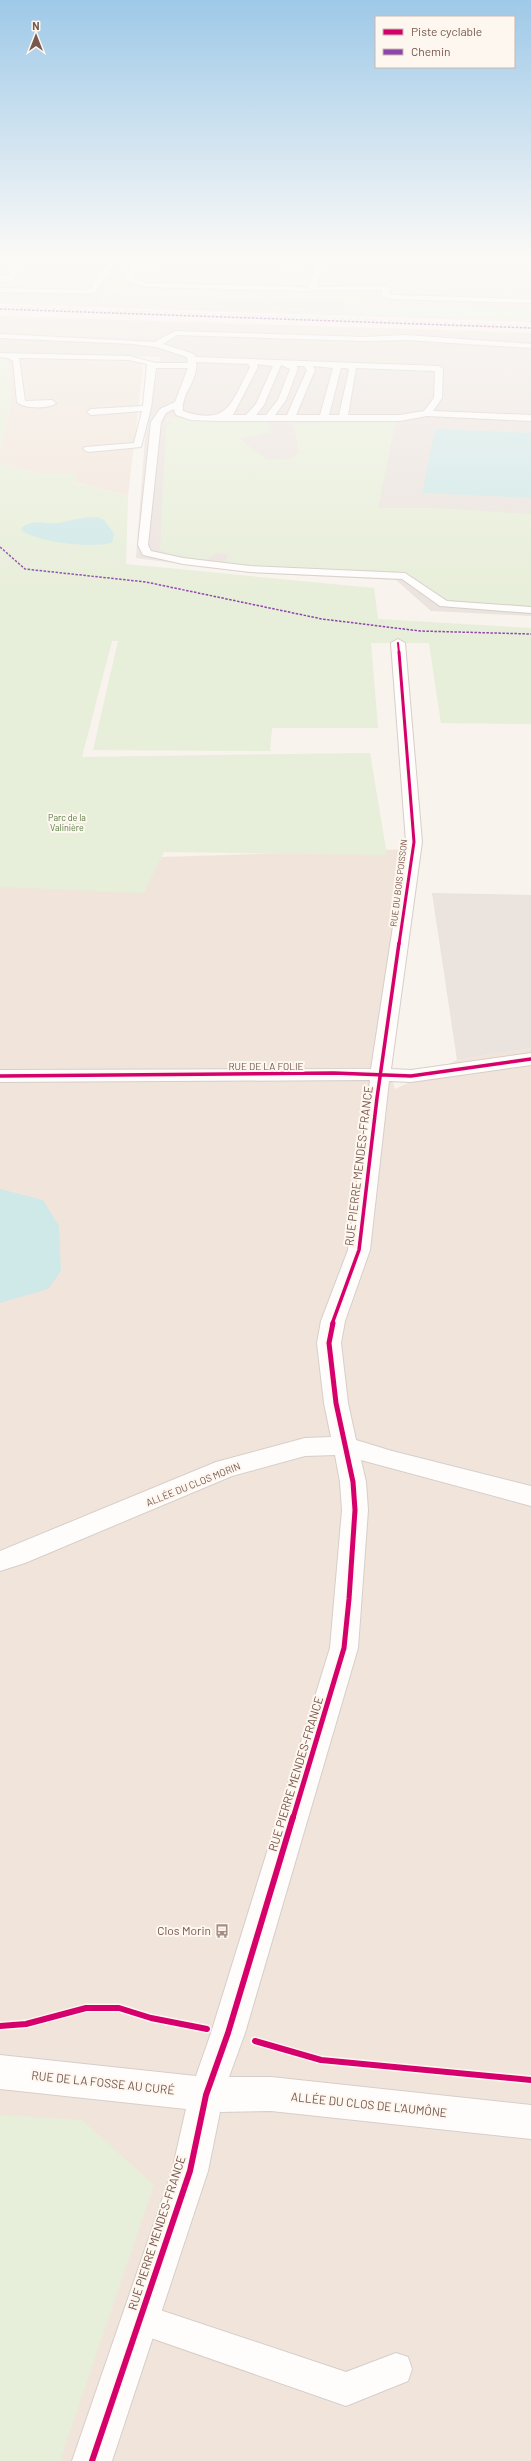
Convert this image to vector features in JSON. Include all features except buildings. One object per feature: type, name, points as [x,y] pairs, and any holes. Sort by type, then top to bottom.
[{"type":"street","name":"RUE DU BOIS POISSON","points":[[381,1075],[414,842],[398,643]]},
{"type":"street","name":"RUE DE LA FOLIE","points":[[0,1076],[169,1076],[334,1073],[411,1076],[531,1059]]},
{"type":"street","name":"RUE PIERRE MENDES-FRANCE","points":[[92,2461],[190,2171],[206,2095],[228,2033],[344,1648],[350,1599],[355,1510],[353,1482],[344,1444],[332,1375],[330,1343],[332,1321],[359,1250],[381,1075]]},
{"type":"street","name":"ALLÉE DU CLOS MORIN","points":[[0,1561],[16,1556],[225,1469],[304,1447],[344,1444],[390,1460],[531,1496]]},
{"type":"street","name":"RUE DE LA FOSSE AU CURÉ","points":[[0,2072],[140,2086],[206,2095]]},
{"type":"street","name":"ALLÉE DU CLOS DE L'AUMÔNE","points":[[206,2095],[271,2094],[531,2122]]},
{"type":"lane","points":[[17,371],[21,402],[26,404],[52,404]]},
{"type":"lane","points":[[88,449],[138,446],[147,408],[151,371]]},
{"type":"lane","points":[[189,371],[178,404],[179,413],[191,417],[400,418],[427,413],[531,418]]},
{"type":"lane","points":[[219,418],[231,412],[252,371]]},
{"type":"lane","points":[[248,418],[260,405],[275,371]]},
{"type":"lane","points":[[268,418],[282,400],[293,371]]},
{"type":"lane","points":[[290,418],[311,371]]},
{"type":"lane","points":[[319,377],[321,371]]},
{"type":"lane","points":[[324,418],[336,371]]},
{"type":"lane","points":[[343,418],[353,371]]},
{"type":"lane","points":[[427,413],[438,398],[439,371]]},
{"type":"lane","points":[[178,404],[163,411],[156,422],[143,545],[147,553],[183,561],[250,569],[404,576],[444,604],[531,610]]},
{"type":"lane","points":[[306,418],[310,404]]},
{"type":"lane","points":[[91,412],[147,408]]},
{"type":"lane","points":[[139,2319],[346,2389],[396,2369]]},
{"type":"shaded area","points":[[8,371],[143,371],[128,496],[0,463],[0,449],[11,402]]},
{"type":"shaded area","points":[[157,371],[531,371],[531,616],[431,611],[396,580],[251,573],[136,558],[145,438]]},
{"type":"shaded area","points":[[413,849],[383,1054],[395,1089],[457,1060],[531,1048],[531,2461],[0,2461],[0,862]]},
{"type":"shaded area","points":[[432,893],[531,895],[531,1048],[457,1060]]},
{"type":"green space","points":[[0,371],[8,371],[11,402],[0,449]]},
{"type":"green space","points":[[167,417],[267,422],[271,432],[240,439],[267,460],[291,459],[299,453],[293,423],[318,423],[336,420],[396,420],[378,508],[438,508],[531,514],[531,606],[450,602],[405,572],[245,566],[223,563],[229,555],[216,553],[206,560],[169,554],[160,550],[166,426],[173,423],[165,420]]},
{"type":"green space","name":"Parc de la Valinière","points":[[0,463],[43,474],[74,473],[76,483],[128,496],[126,564],[374,588],[378,619],[531,628],[531,724],[441,723],[429,643],[371,643],[378,728],[272,728],[270,751],[93,750],[118,641],[112,641],[82,757],[370,753],[387,855],[164,852],[144,893],[0,887]]},
{"type":"green space","points":[[0,2115],[82,2120],[154,2185],[60,2461],[0,2461]]},
{"type":"water","points":[[435,429],[531,433],[531,498],[422,493]]},
{"type":"water","points":[[97,517],[104,520],[114,533],[112,543],[79,545],[54,542],[32,536],[23,532],[21,528],[37,522],[58,523],[80,518]]},
{"type":"water","points":[[0,1189],[43,1200],[59,1226],[61,1271],[48,1289],[0,1303]]},
{"type":"marked path","points":[[0,547],[25,569],[146,582],[322,619],[420,631],[531,634]]},
{"type":"cycle path","points":[[92,2461],[190,2171],[206,2095],[228,2033],[344,1648],[355,1510],[353,1482],[336,1403],[329,1343],[333,1321],[359,1250],[377,1098],[414,842],[398,643]]},
{"type":"cycle path","points":[[0,1076],[169,1076],[334,1073],[411,1076],[531,1059]]},
{"type":"cycle path","points":[[0,2026],[26,2024],[86,2008],[119,2008],[151,2018],[207,2029]]},
{"type":"cycle path","points":[[255,2041],[321,2060],[531,2080]]},
{"type":"place","name":"Clos Morin","points":[[222,1931]]}]
